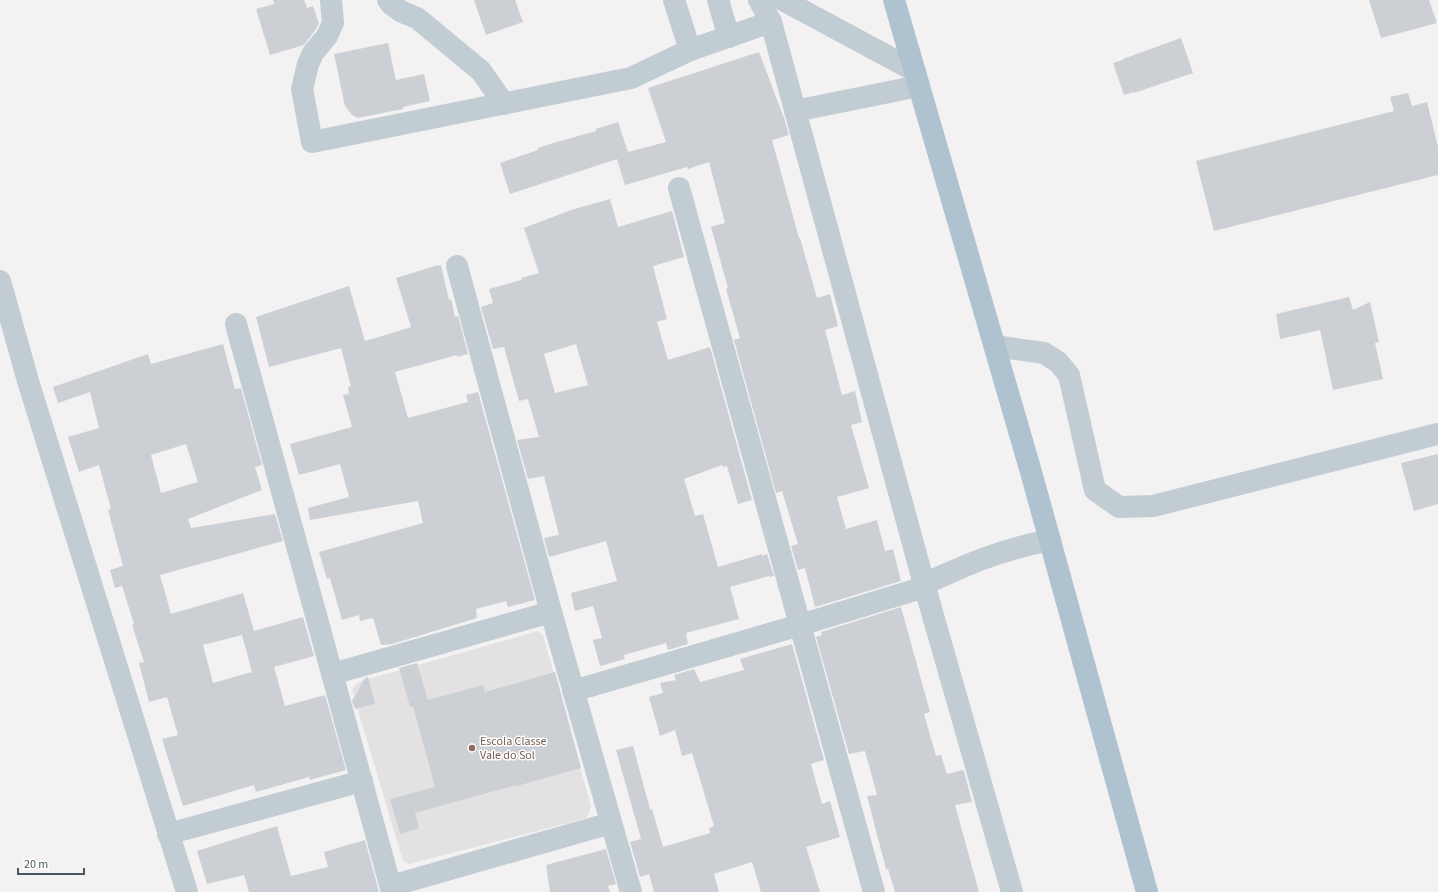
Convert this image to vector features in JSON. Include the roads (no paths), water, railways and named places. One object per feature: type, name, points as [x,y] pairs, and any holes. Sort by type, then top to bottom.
[{"type":"main road","points":[[894,0],[995,346],[1147,892]]},
{"type":"street","points":[[331,0],[333,24],[327,36],[313,52],[308,64],[302,89],[312,142],[631,78],[690,50],[770,22]]},
{"type":"street","points":[[388,0],[402,12],[417,18],[481,71],[504,104]]},
{"type":"street","points":[[674,0],[690,50]]},
{"type":"street","points":[[718,0],[729,36]]},
{"type":"street","points":[[759,0],[770,22],[924,584],[1012,892]]},
{"type":"street","points":[[783,0],[917,78]]},
{"type":"street","points":[[795,112],[917,78]]},
{"type":"street","points":[[679,188],[874,892]]},
{"type":"street","points":[[457,266],[550,612],[631,892]]},
{"type":"street","points":[[0,281],[28,381],[187,892]]},
{"type":"street","points":[[236,324],[392,889],[611,823]]},
{"type":"street","points":[[995,346],[1044,353],[1058,362],[1069,375],[1095,490],[1119,507],[1153,506],[1438,434]]},
{"type":"street","points":[[573,691],[916,590],[924,584],[964,566],[1024,545],[1050,540]]},
{"type":"street","points":[[332,674],[550,612]]},
{"type":"street","points":[[168,834],[362,781]]},
{"type":"place","name":"Escola Classe Vale do Sol","points":[[472,748]]}]
